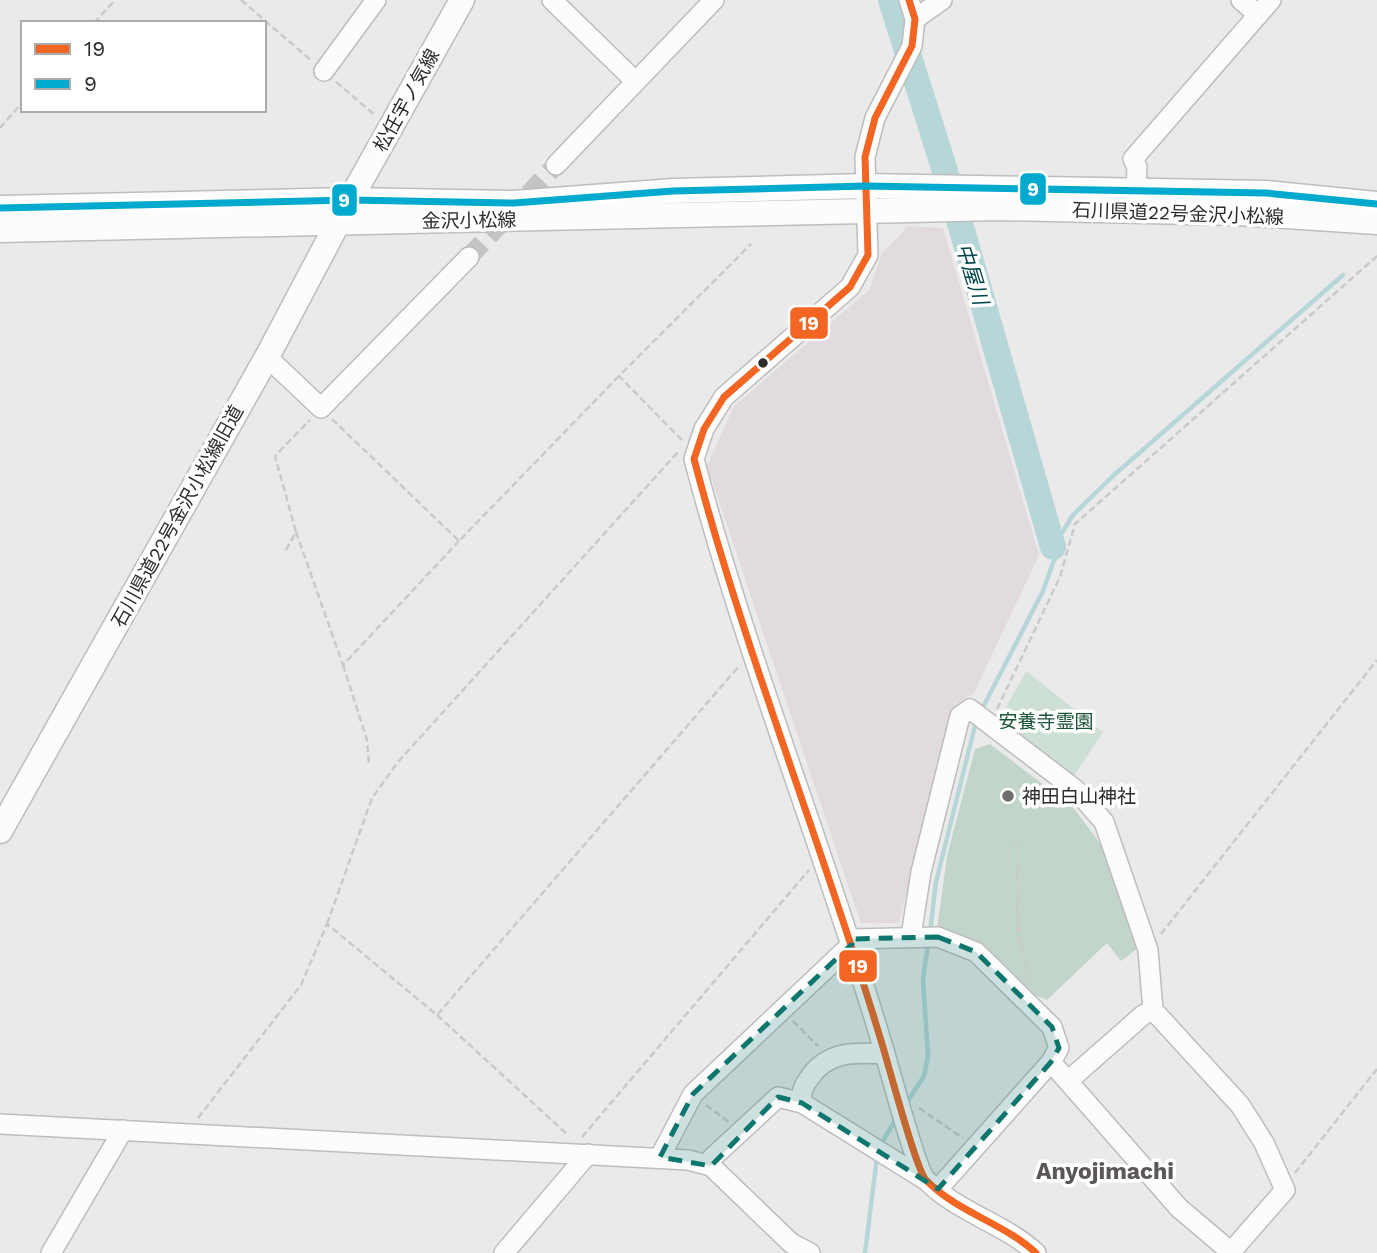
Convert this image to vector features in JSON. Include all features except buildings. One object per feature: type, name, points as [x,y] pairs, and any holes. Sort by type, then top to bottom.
[{"type":"main road","name":"松任宇ノ気線","points":[[350,200],[462,0]]},
{"type":"main road","name":"金沢小松線","points":[[0,208],[350,200],[514,203],[661,192],[866,186],[937,199]]},
{"type":"main road","name":"石川県道22号金沢小松線","points":[[937,199],[1136,192],[1266,193],[1377,204]]},
{"type":"main road","name":"石川県道22号金沢小松線","points":[[970,198],[1377,222]]},
{"type":"main road","name":"金沢小松線","points":[[0,230],[575,219],[799,210],[868,212],[937,199]]},
{"type":"main road","name":"石川県道22号金沢小松線旧道","points":[[0,831],[267,357],[350,200]]},
{"type":"street","points":[[324,71],[376,0]]},
{"type":"street","points":[[552,0],[635,81]]},
{"type":"street","points":[[556,165],[714,0]]},
{"type":"street","points":[[931,1184],[903,1111],[852,941],[753,649],[694,459],[704,429],[724,397],[850,287],[868,255],[865,156],[875,118],[904,67],[912,46],[912,9],[942,0]]},
{"type":"street","points":[[1241,0],[1258,15]]},
{"type":"street","points":[[1136,192],[1137,167],[1133,159],[1271,0]]},
{"type":"street","points":[[267,357],[321,408],[469,257]]},
{"type":"street","points":[[923,937],[921,873],[960,716],[970,709],[1076,790],[1104,821],[1148,950],[1153,1010],[1240,1105],[1264,1143],[1285,1190],[1230,1252],[1179,1208],[1051,1062]]},
{"type":"street","points":[[660,1157],[693,1094],[784,1010],[852,941],[923,937],[976,952],[1052,1027],[1059,1048],[1051,1062],[977,1147],[931,1184]]},
{"type":"street","points":[[1068,1081],[1143,1015],[1153,1010]]},
{"type":"street","points":[[802,1103],[801,1098],[808,1080],[817,1066],[856,1051],[885,1054]]},
{"type":"street","points":[[710,1166],[712,1158],[778,1097],[802,1103],[931,1184],[970,1213],[1007,1231],[1036,1253]]},
{"type":"street","points":[[0,1124],[660,1157],[710,1166],[791,1243],[810,1253]]},
{"type":"street","points":[[51,1253],[123,1130]]},
{"type":"street","points":[[504,1253],[588,1154]]},
{"type":"path","points":[[96,21],[115,0]]},
{"type":"path","points":[[0,128],[21,104]]},
{"type":"path","points":[[343,665],[459,541],[751,244]]},
{"type":"path","points":[[990,723],[1060,577],[1075,524],[1377,256]]},
{"type":"path","points":[[619,376],[686,444],[704,429]]},
{"type":"path","points":[[369,764],[367,740],[296,532],[275,456],[321,408],[459,541]]},
{"type":"path","points":[[185,1135],[301,985],[327,924],[372,798],[398,762],[679,450]]},
{"type":"path","points":[[286,550],[296,532]]},
{"type":"path","points":[[437,1015],[753,649]]},
{"type":"path","points":[[1148,950],[1377,660]]},
{"type":"path","points":[[1016,842],[1017,927],[1035,1009]]},
{"type":"path","points":[[327,924],[437,1015],[577,1144],[822,854]]},
{"type":"path","points":[[784,1010],[830,1059]]},
{"type":"path","points":[[1284,1186],[1377,1069]]},
{"type":"path","points":[[693,1094],[740,1131]]},
{"type":"path","points":[[903,1111],[917,1107],[977,1147]]},
{"type":"highlighted area","points":[[938,937],[976,952],[1052,1027],[1059,1048],[1051,1062],[938,1189],[802,1103],[778,1097],[711,1166],[660,1157],[693,1094],[852,944],[851,939]]},
{"type":"shaded area","points":[[908,226],[943,228],[1039,555],[974,693],[953,707],[899,923],[861,923],[707,466],[734,406],[869,290],[882,253]]},
{"type":"green space","name":"安養寺霊園","points":[[1026,671],[1103,732],[1074,776],[999,720]]},
{"type":"green space","points":[[990,744],[1073,807],[1105,850],[1137,949],[1121,961],[1107,943],[1047,1000],[1027,992],[937,930],[947,856],[975,749]]},
{"type":"waterway","name":"中屋川","points":[[891,0],[945,171],[1053,547]]},
{"type":"waterway","points":[[981,711],[1043,591],[1054,560],[1053,547],[1073,515],[1114,475],[1343,275]]},
{"type":"waterway","points":[[930,932],[936,882],[976,722]]},
{"type":"waterway","points":[[906,1104],[924,1076],[928,1056],[923,979],[928,944]]},
{"type":"waterway","points":[[880,1146],[897,1117]]},
{"type":"waterway","points":[[865,1253],[877,1157]]},
{"type":"tunnel","points":[[469,257],[556,165]]},
{"type":"transit line","name":"19","points":[[909,0],[915,19],[912,46],[875,118],[865,157],[868,255],[850,287],[724,397],[704,429],[694,459],[737,606],[859,971],[922,1172],[926,1180],[952,1201],[1010,1234],[1036,1253]]},
{"type":"transit line","name":"9","points":[[0,208],[350,200],[514,203],[673,191],[866,186],[1266,193],[1377,204]]},
{"type":"place","name":"神田白山神社","points":[[1008,796]]},
{"type":"district","name":"Anyojimachi","points":[[1105,1171]]}]
